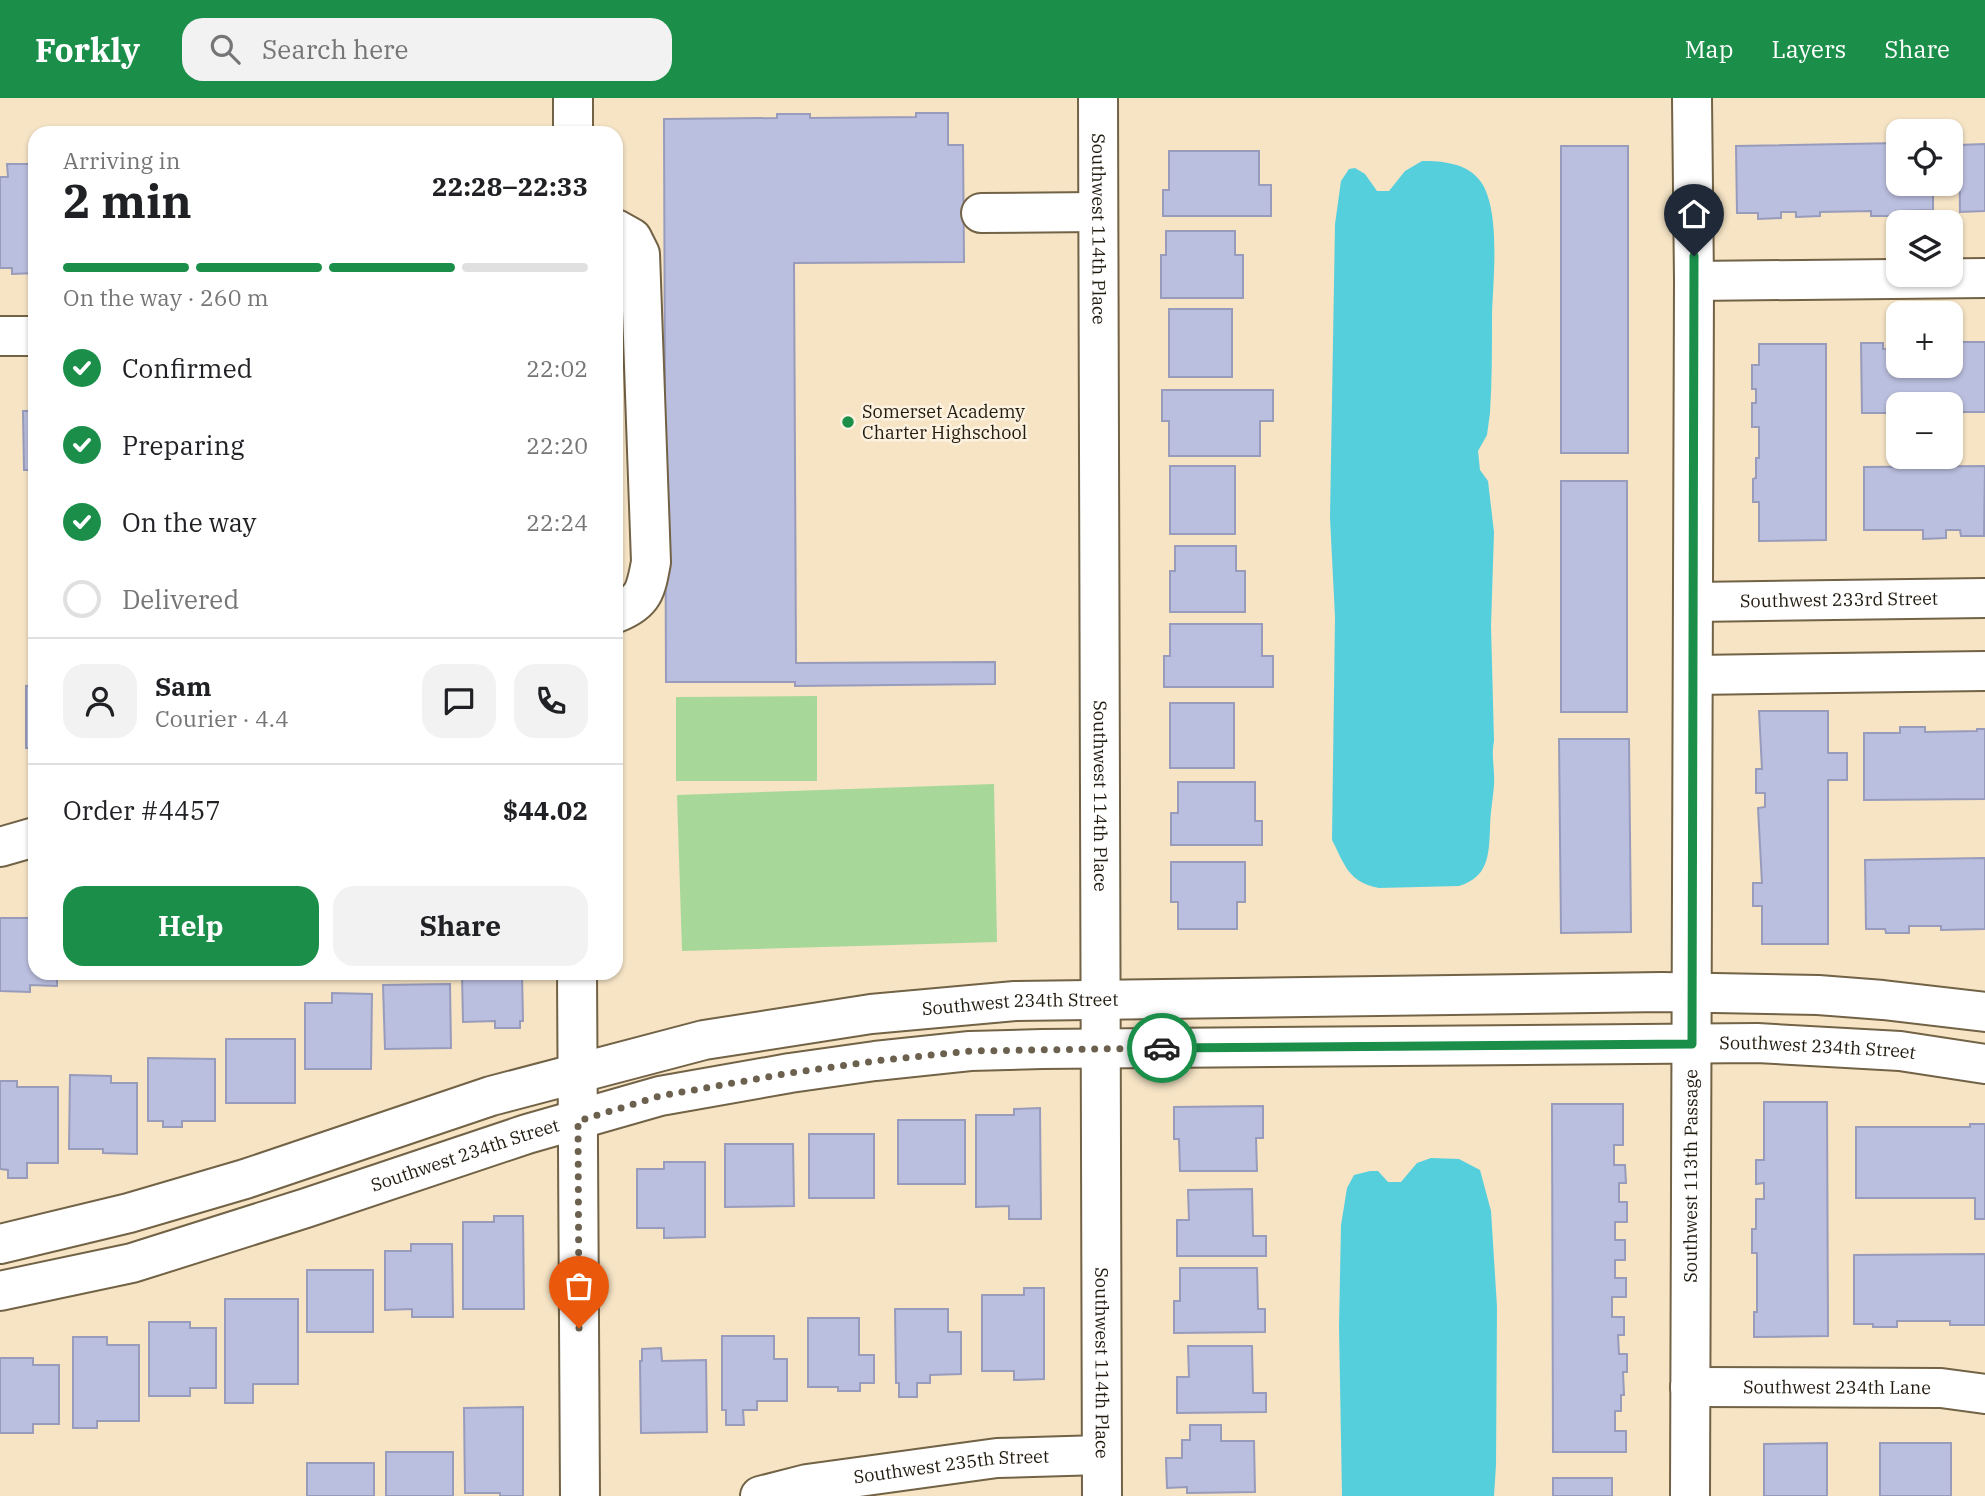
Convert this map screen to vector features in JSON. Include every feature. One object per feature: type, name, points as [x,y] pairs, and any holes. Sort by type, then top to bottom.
[{"type":"street","points":[[573,98],[573,126]]},
{"type":"street","name":"Southwest 114th Place","points":[[1098,98],[1101,1496]]},
{"type":"street","name":"Southwest 113th Passage","points":[[1690,1496],[1694,675],[1692,98]]},
{"type":"street","points":[[981,213],[1097,212]]},
{"type":"street","points":[[623,233],[632,238],[640,254],[651,562],[647,589],[632,607],[623,610]]},
{"type":"street","points":[[1694,281],[1985,278]]},
{"type":"street","points":[[0,336],[28,336]]},
{"type":"street","name":"Southwest 233rd Street","points":[[1694,602],[1985,598]]},
{"type":"street","points":[[1694,675],[1985,671]]},
{"type":"street","points":[[0,846],[28,839]]},
{"type":"street","points":[[577,980],[580,1496]]},
{"type":"street","name":"Southwest 234th Street","points":[[0,1244],[129,1213],[245,1179],[491,1096],[578,1073],[704,1040],[871,1014],[1015,1001],[1692,992],[1883,999],[1985,1012]]},
{"type":"street","name":"Southwest 234th Street","points":[[0,1292],[132,1263],[527,1134],[660,1096],[790,1073],[970,1051],[1757,1044],[1900,1051],[1985,1064]]},
{"type":"street","name":"Southwest 234th Lane","points":[[1690,1387],[1941,1388],[1985,1394]]},
{"type":"street","name":"Southwest 235th Street","points":[[760,1496],[807,1484],[997,1458],[1101,1455]]},
{"type":"green space","points":[[817,696],[817,781],[676,781],[676,697]]},
{"type":"green space","points":[[994,784],[997,942],[682,951],[677,795]]},
{"type":"water","points":[[1422,161],[1455,164],[1476,176],[1487,195],[1494,228],[1490,413],[1487,435],[1478,451],[1480,470],[1488,481],[1494,532],[1491,626],[1494,785],[1489,848],[1485,864],[1476,877],[1459,886],[1379,888],[1354,877],[1344,865],[1332,840],[1335,617],[1330,518],[1335,224],[1341,181],[1349,169],[1355,168],[1365,174],[1377,191],[1389,191],[1405,171]]},
{"type":"water","points":[[1431,1158],[1459,1159],[1480,1170],[1491,1211],[1497,1307],[1494,1496],[1342,1496],[1339,1327],[1341,1225],[1347,1188],[1354,1175],[1370,1171],[1378,1171],[1388,1182],[1401,1182],[1417,1163]]},
{"type":"building","points":[[916,113],[948,113],[948,145],[963,145],[964,262],[794,263],[796,663],[995,662],[995,684],[795,686],[795,682],[666,682],[664,119],[777,118],[777,114],[810,114],[810,118],[916,117]]},
{"type":"building","points":[[1886,143],[1886,196],[1933,196],[1933,210],[1886,210],[1886,216],[1871,216],[1871,211],[1820,212],[1820,216],[1796,217],[1796,212],[1781,212],[1781,218],[1758,219],[1758,213],[1737,213],[1736,146]]},
{"type":"building","points":[[1985,144],[1985,211],[1960,210],[1960,196],[1963,196],[1963,145]]},
{"type":"building","points":[[1561,146],[1628,146],[1628,453],[1561,453]]},
{"type":"building","points":[[1169,151],[1259,151],[1259,185],[1271,185],[1271,216],[1163,216],[1163,190],[1169,190]]},
{"type":"building","points":[[7,164],[28,164],[28,273],[12,274],[12,268],[0,268],[0,177],[8,177]]},
{"type":"building","points":[[1166,231],[1235,231],[1235,255],[1243,255],[1243,298],[1161,298],[1161,255],[1166,255]]},
{"type":"building","points":[[1169,309],[1232,309],[1232,377],[1169,377]]},
{"type":"building","points":[[1963,342],[1985,342],[1985,412],[1963,412],[1963,392],[1886,392],[1886,413],[1862,413],[1861,343],[1883,343],[1883,349],[1886,349],[1886,378],[1963,378]]},
{"type":"building","points":[[1759,344],[1826,344],[1826,540],[1759,541],[1759,502],[1753,502],[1753,479],[1756,478],[1756,458],[1759,458],[1759,427],[1752,427],[1752,403],[1756,403],[1756,389],[1752,389],[1752,365],[1759,365]]},
{"type":"building","points":[[1162,390],[1273,390],[1273,421],[1260,421],[1260,456],[1169,456],[1169,421],[1162,421]]},
{"type":"building","points":[[23,411],[28,411],[28,470],[24,470]]},
{"type":"building","points":[[1170,466],[1235,466],[1235,534],[1170,534]]},
{"type":"building","points":[[1963,466],[1985,466],[1984,536],[1961,536],[1960,530],[1946,530],[1946,538],[1923,539],[1923,530],[1864,530],[1864,467],[1963,469]]},
{"type":"building","points":[[1561,481],[1627,481],[1627,712],[1561,712]]},
{"type":"building","points":[[1175,546],[1236,546],[1236,571],[1245,571],[1245,612],[1170,612],[1170,571],[1175,571]]},
{"type":"building","points":[[1170,624],[1262,624],[1262,656],[1273,656],[1273,687],[1164,687],[1164,656],[1170,656]]},
{"type":"building","points":[[28,686],[28,748],[26,748]]},
{"type":"building","points":[[1170,703],[1234,703],[1234,768],[1170,768]]},
{"type":"building","points":[[1759,711],[1828,711],[1828,753],[1847,753],[1847,780],[1828,780],[1828,944],[1762,944],[1762,906],[1753,906],[1753,883],[1762,883],[1758,808],[1765,807],[1765,793],[1756,793],[1756,769],[1762,769]]},
{"type":"building","points":[[1900,727],[1925,727],[1925,732],[1985,729],[1985,799],[1864,800],[1864,733],[1900,733]]},
{"type":"building","points":[[1559,739],[1629,739],[1631,932],[1561,933]]},
{"type":"building","points":[[1178,782],[1255,782],[1255,821],[1262,821],[1262,845],[1171,845],[1171,813],[1178,813]]},
{"type":"building","points":[[1985,858],[1985,929],[1941,930],[1941,926],[1909,926],[1909,933],[1886,933],[1885,929],[1866,929],[1865,860]]},
{"type":"building","points":[[1171,862],[1245,862],[1245,902],[1237,902],[1237,929],[1178,929],[1178,902],[1171,902]]},
{"type":"building","points":[[0,918],[28,918],[28,980],[57,980],[57,986],[30,985],[30,992],[0,991]]},
{"type":"building","points":[[462,980],[522,980],[523,1021],[520,1021],[520,1028],[495,1028],[495,1021],[463,1022]]},
{"type":"building","points":[[450,984],[451,1048],[385,1049],[383,985]]},
{"type":"building","points":[[332,993],[372,994],[371,1069],[305,1069],[305,1003],[332,1003]]},
{"type":"building","points":[[226,1039],[295,1039],[295,1103],[226,1103]]},
{"type":"building","points":[[148,1058],[215,1059],[215,1121],[182,1121],[182,1127],[163,1127],[163,1121],[148,1121]]},
{"type":"building","points":[[70,1075],[111,1076],[111,1083],[137,1083],[137,1154],[103,1153],[103,1149],[69,1149]]},
{"type":"building","points":[[0,1081],[17,1081],[17,1087],[58,1087],[58,1163],[27,1163],[27,1178],[8,1178],[8,1170],[0,1169]]},
{"type":"building","points":[[1764,1102],[1827,1102],[1828,1336],[1754,1337],[1754,1312],[1757,1312],[1757,1253],[1752,1253],[1752,1229],[1756,1229],[1756,1199],[1764,1199],[1764,1183],[1756,1184],[1756,1160],[1764,1160]]},
{"type":"building","points":[[1552,1104],[1623,1104],[1623,1145],[1614,1145],[1614,1165],[1625,1165],[1626,1183],[1619,1183],[1619,1202],[1627,1202],[1627,1222],[1615,1222],[1615,1240],[1625,1240],[1625,1260],[1615,1260],[1615,1278],[1626,1278],[1626,1297],[1612,1297],[1612,1317],[1624,1317],[1624,1335],[1618,1335],[1619,1354],[1627,1354],[1627,1372],[1623,1372],[1624,1395],[1621,1395],[1621,1411],[1615,1411],[1615,1431],[1626,1431],[1626,1452],[1553,1452]]},
{"type":"building","points":[[1263,1106],[1263,1138],[1256,1138],[1257,1171],[1180,1171],[1179,1139],[1174,1139],[1174,1107]]},
{"type":"building","points":[[1040,1108],[1041,1219],[1009,1219],[1009,1206],[976,1207],[976,1115],[1014,1115],[1014,1109]]},
{"type":"building","points":[[898,1120],[965,1120],[965,1184],[898,1184]]},
{"type":"building","points":[[1970,1124],[1985,1124],[1985,1219],[1975,1219],[1975,1198],[1856,1198],[1856,1127],[1970,1127]]},
{"type":"building","points":[[809,1134],[874,1134],[874,1198],[809,1198]]},
{"type":"building","points":[[725,1144],[793,1144],[794,1206],[725,1207]]},
{"type":"building","points":[[664,1162],[705,1162],[705,1237],[664,1238],[664,1228],[637,1228],[637,1169],[664,1169]]},
{"type":"building","points":[[1252,1189],[1253,1236],[1266,1236],[1266,1256],[1177,1256],[1177,1220],[1189,1220],[1188,1190]]},
{"type":"building","points":[[494,1216],[523,1216],[524,1309],[463,1309],[463,1222],[494,1222]]},
{"type":"building","points":[[411,1244],[452,1244],[453,1317],[412,1317],[412,1309],[385,1310],[385,1251],[411,1251]]},
{"type":"building","points":[[1985,1254],[1985,1325],[1950,1325],[1950,1321],[1897,1321],[1897,1327],[1854,1324],[1854,1255]]},
{"type":"building","points":[[1180,1268],[1257,1268],[1258,1309],[1265,1309],[1265,1332],[1174,1333],[1174,1301],[1180,1301]]},
{"type":"building","points":[[307,1270],[373,1270],[373,1332],[307,1332]]},
{"type":"building","points":[[1024,1288],[1044,1288],[1044,1379],[1014,1380],[1014,1371],[982,1371],[982,1295],[1024,1295]]},
{"type":"building","points":[[225,1299],[298,1299],[298,1384],[253,1384],[253,1403],[225,1403]]},
{"type":"building","points":[[895,1309],[948,1309],[948,1332],[961,1332],[961,1374],[930,1375],[930,1383],[917,1383],[917,1397],[899,1397],[899,1383],[896,1383]]},
{"type":"building","points":[[808,1318],[859,1318],[859,1355],[874,1355],[874,1383],[860,1383],[860,1391],[838,1391],[838,1387],[808,1387]]},
{"type":"building","points":[[149,1322],[190,1322],[190,1328],[216,1328],[216,1388],[190,1388],[190,1396],[149,1396]]},
{"type":"building","points":[[722,1336],[774,1336],[774,1359],[787,1359],[787,1401],[757,1401],[757,1410],[743,1410],[744,1425],[726,1425],[726,1410],[722,1410]]},
{"type":"building","points":[[73,1337],[107,1337],[107,1345],[139,1345],[139,1421],[97,1421],[97,1428],[73,1428]]},
{"type":"building","points":[[1188,1346],[1252,1346],[1253,1393],[1266,1393],[1266,1412],[1177,1413],[1177,1377],[1189,1377]]},
{"type":"building","points":[[661,1348],[662,1361],[706,1360],[707,1432],[641,1433],[642,1349]]},
{"type":"building","points":[[0,1358],[33,1358],[33,1365],[59,1365],[59,1424],[33,1424],[33,1433],[0,1433]]},
{"type":"building","points":[[523,1407],[523,1496],[465,1493],[464,1408]]},
{"type":"building","points":[[1190,1425],[1221,1425],[1221,1441],[1254,1441],[1255,1492],[1187,1493],[1187,1487],[1167,1488],[1166,1458],[1182,1458],[1182,1440],[1190,1440]]},
{"type":"building","points":[[1827,1443],[1827,1496],[1764,1496],[1764,1444]]},
{"type":"building","points":[[1880,1443],[1951,1443],[1951,1496],[1880,1496]]},
{"type":"building","points":[[386,1452],[453,1452],[453,1496],[386,1496]]},
{"type":"building","points":[[307,1463],[374,1463],[374,1496],[307,1496]]},
{"type":"building","points":[[1553,1478],[1612,1478],[1612,1496],[1553,1496]]},
{"type":"way so far","points":[[579,1328],[578,1121],[660,1096],[875,1061],[970,1051],[1162,1048]]},
{"type":"place","name":"Somerset Academy Charter Highschool","points":[[848,422]]},
{"type":"route","points":[[1162,1048],[1692,1044],[1694,256]]}]
